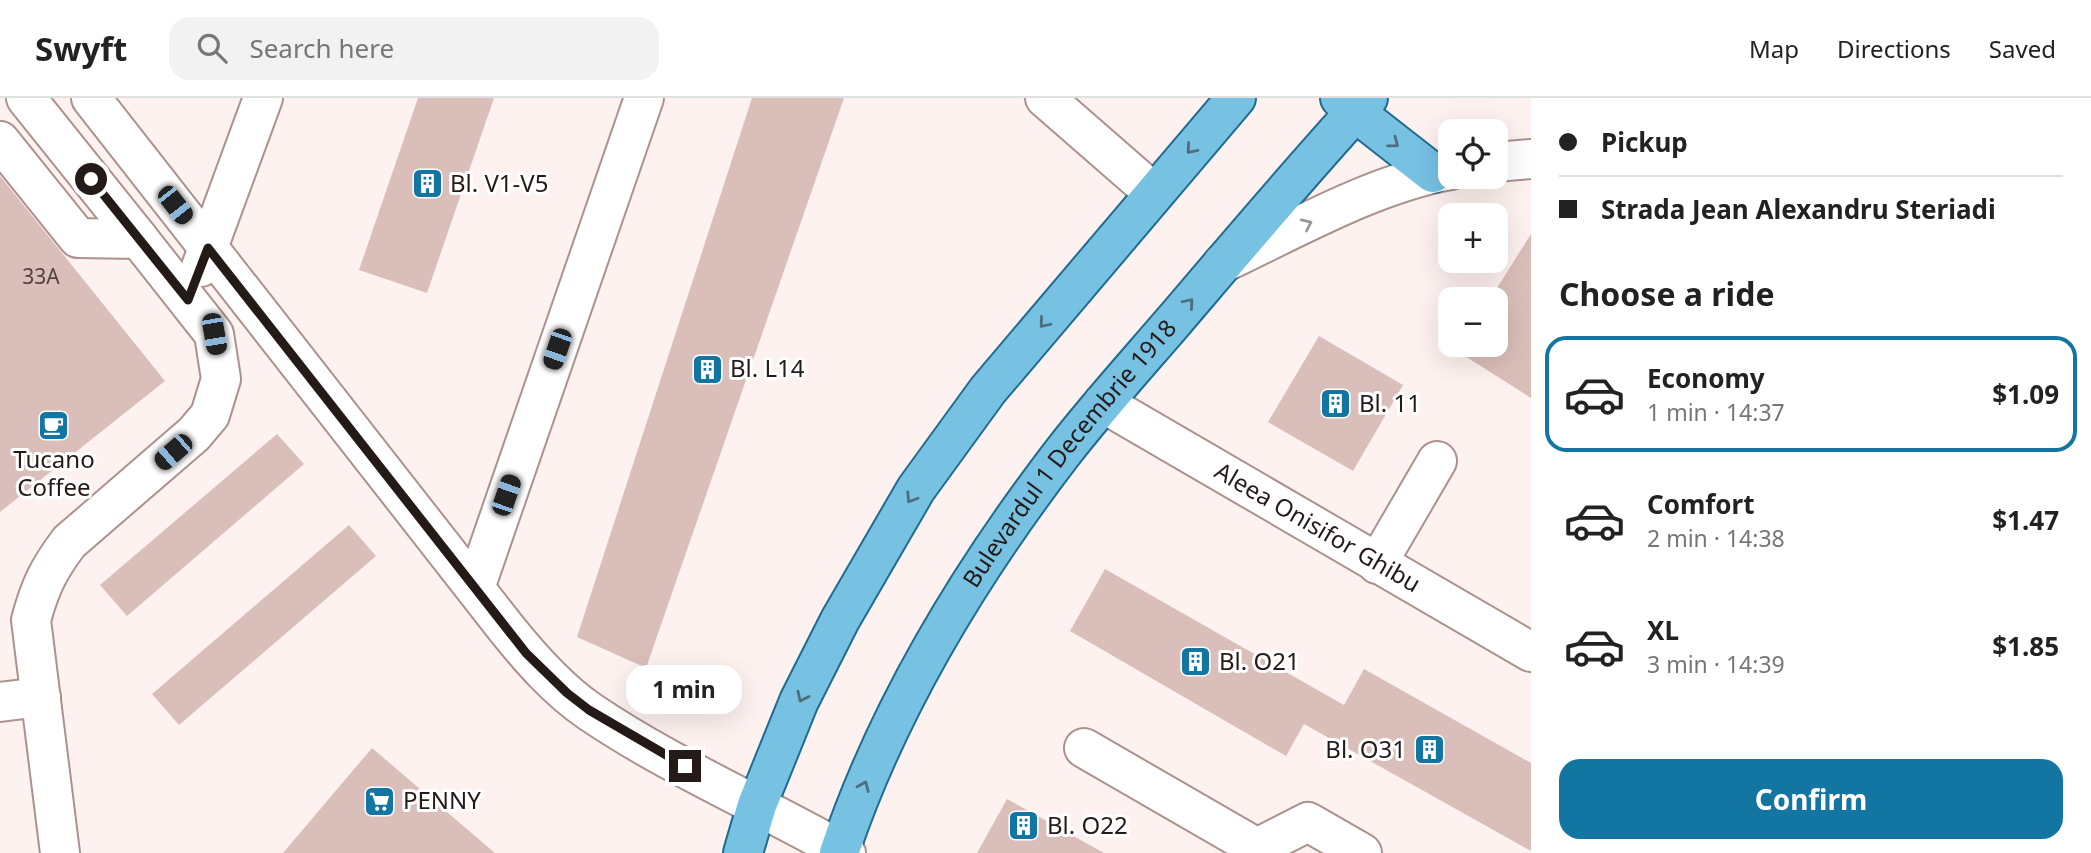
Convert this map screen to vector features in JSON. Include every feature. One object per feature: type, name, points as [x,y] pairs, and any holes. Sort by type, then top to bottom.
[{"type":"main road","points":[[743,853],[757,805],[799,701],[840,621],[916,489],[988,390],[1236,98]]},
{"type":"main road","points":[[1354,103],[1438,168]]},
{"type":"main road","name":"Bulevardul 1 Decembrie 1918","points":[[842,852],[883,740],[920,667],[995,547],[1064,450],[1354,103]]},
{"type":"street","points":[[26,98],[214,334],[221,379],[210,415],[194,433],[69,542],[40,587],[31,620],[60,853]]},
{"type":"street","points":[[91,98],[526,653],[567,693],[589,710],[642,743],[842,852]]},
{"type":"street","points":[[188,300],[263,98]]},
{"type":"street","points":[[475,588],[644,98]]},
{"type":"street","points":[[1045,98],[1154,193]]},
{"type":"street","points":[[0,141],[78,238],[139,239]]},
{"type":"street","points":[[1508,161],[1531,159]]},
{"type":"street","points":[[1223,263],[1350,203],[1438,172]]},
{"type":"street","name":"Aleea Onisifor Ghibu","points":[[1103,403],[1531,652]]},
{"type":"street","points":[[1377,564],[1437,461]]},
{"type":"street","points":[[0,702],[41,697]]},
{"type":"street","points":[[1084,748],[1257,848],[1308,822],[1362,853]]},
{"type":"building","name":"Bl. V1-V5","points":[[418,98],[494,98],[427,293],[359,270]]},
{"type":"building","name":"Bl. L14","points":[[752,98],[844,98],[646,668],[577,637]]},
{"type":"building","points":[[0,176],[165,381],[0,512]]},
{"type":"building","points":[[1531,234],[1531,398],[1466,357],[1508,357],[1508,287],[1498,287]]},
{"type":"building","name":"Bl. 11","points":[[1319,336],[1403,385],[1353,471],[1268,422]]},
{"type":"building","points":[[277,434],[304,464],[127,616],[100,585]]},
{"type":"building","points":[[349,525],[376,556],[179,725],[152,694]]},
{"type":"building","points":[[1105,569],[1344,705],[1364,669],[1531,763],[1531,851],[1304,724],[1286,756],[1070,631]]},
{"type":"building","name":"PENNY","points":[[372,748],[495,853],[283,853]]},
{"type":"building","name":"Bl. O22","points":[[1007,799],[1104,853],[977,853]]},
{"type":"place","name":"Bl. V1-V5","points":[[427,184]]},
{"type":"place","name":"Bl. L14","points":[[707,369]]},
{"type":"place","name":"Bl. 11","points":[[1336,404]]},
{"type":"place","name":"Tucano Coffee","points":[[54,426]]},
{"type":"place","name":"Bl. O21","points":[[1196,662]]},
{"type":"place","name":"Bl. O31","points":[[1429,750]]},
{"type":"place","name":"PENNY","points":[[380,801]]},
{"type":"place","name":"Bl. O22","points":[[1024,826]]},
{"type":"route","points":[[91,179],[188,300],[208,248],[526,653],[567,693],[589,710],[685,766]]}]
